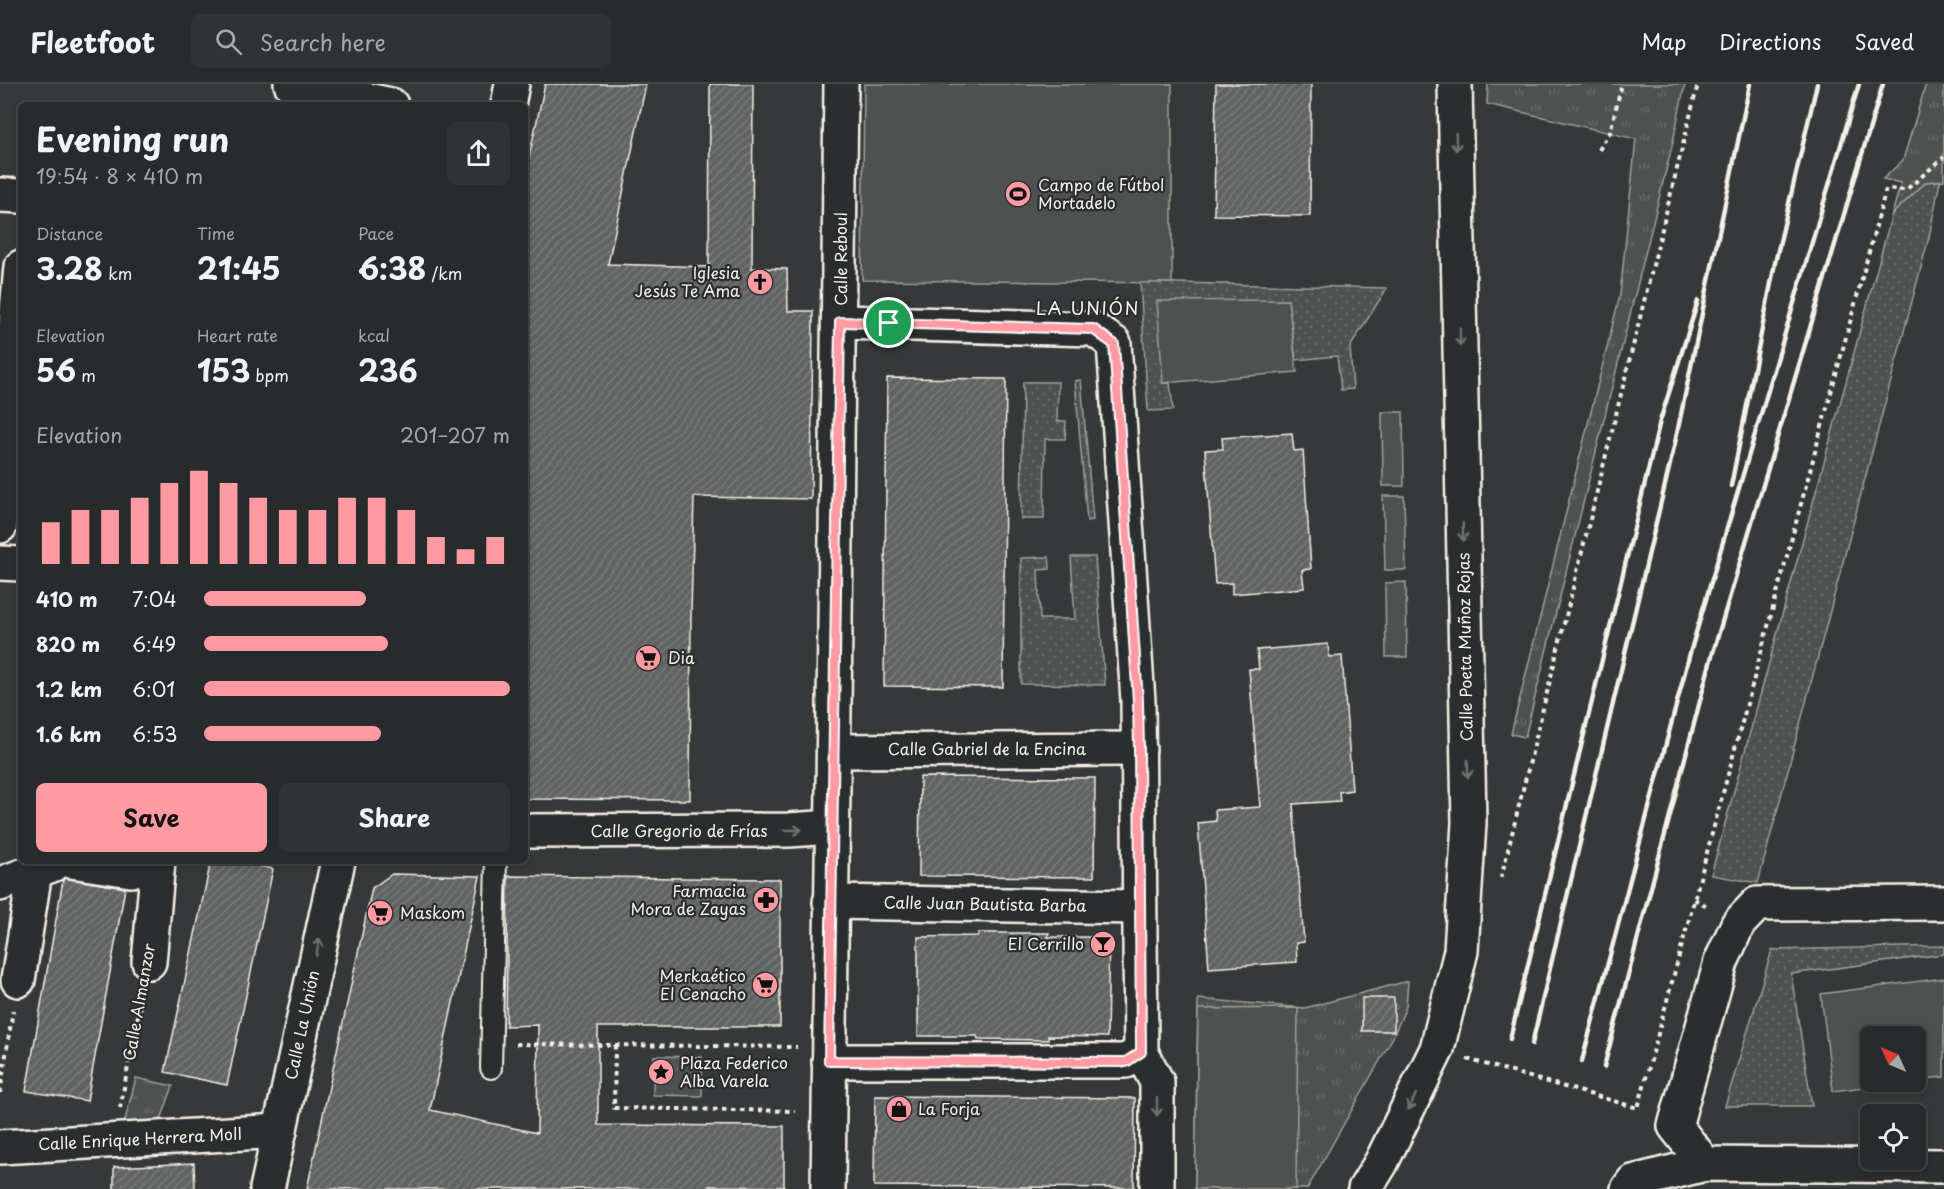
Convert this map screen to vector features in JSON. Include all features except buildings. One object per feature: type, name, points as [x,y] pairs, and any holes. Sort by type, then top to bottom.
[{"type":"street","points":[[291,84],[377,102]]},
{"type":"street","points":[[509,102],[512,84]]},
{"type":"street","name":"Calle Reboul","points":[[828,1189],[830,902],[835,750],[841,84]]},
{"type":"street","name":"Calle Poeta Muñoz Rojas","points":[[1365,1189],[1386,1154],[1437,1049],[1461,951],[1469,823],[1455,84]]},
{"type":"street","points":[[0,195],[18,196]]},
{"type":"street","points":[[0,526],[18,299]]},
{"type":"street","points":[[840,322],[1093,329],[1114,344],[1138,701],[1141,1052],[1157,1082],[1157,1189]]},
{"type":"street","points":[[0,563],[18,564]]},
{"type":"street","name":"Calle Gabriel de la Encina","points":[[835,750],[1139,749]]},
{"type":"street","name":"Calle Gregorio de Frías","points":[[528,831],[789,830],[832,827]]},
{"type":"street","points":[[91,864],[131,870],[149,864]]},
{"type":"street","name":"Calle Almanzor","points":[[148,962],[158,864]]},
{"type":"street","name":"Calle La Unión","points":[[267,1189],[337,864]]},
{"type":"street","points":[[0,884],[49,866]]},
{"type":"street","points":[[18,980],[49,866]]},
{"type":"street","name":"Calle Juan Bautista Barba","points":[[830,902],[1139,907]]},
{"type":"street","points":[[1705,1164],[1675,1126],[1721,962],[1738,924],[1757,904],[1944,903]]},
{"type":"street","points":[[829,1061],[1126,1062],[1141,1052]]},
{"type":"street","name":"Calle Enrique Herrera Moll","points":[[0,1147],[280,1131]]},
{"type":"street","points":[[1628,1189],[1634,1182],[1705,1164],[1944,1166]]},
{"type":"lane","points":[[491,1068],[496,864]]},
{"type":"path","points":[[1599,150],[1610,132],[1622,84]]},
{"type":"path","points":[[1501,879],[1698,84]]},
{"type":"path","points":[[1458,1057],[1638,1108],[1886,189],[1906,190],[1944,157]]},
{"type":"path","name":"Calle Almanzor","points":[[113,1141],[148,962]]},
{"type":"path","points":[[0,1093],[18,980]]},
{"type":"path","points":[[492,1043],[781,1047]]},
{"type":"path","points":[[615,1045],[614,1108],[783,1111]]},
{"type":"green space","name":"Campo de Fútbol Mortadelo","points":[[864,84],[1172,84],[1172,283],[862,280]]},
{"type":"green space","points":[[1488,84],[1685,84],[1672,146],[1525,737],[1511,734],[1620,295],[1636,139],[1487,104]]},
{"type":"green space","points":[[1926,84],[1944,84],[1944,180],[1926,182],[1892,214],[1901,183],[1883,179],[1903,160]]},
{"type":"green space","points":[[1944,180],[1940,181],[1929,237],[1758,883],[1711,875],[1892,214],[1926,182]]},
{"type":"green space","points":[[1140,282],[1387,288],[1350,347],[1353,389],[1341,390],[1337,356],[1296,360],[1288,300],[1163,383],[1170,383],[1173,410],[1148,411]]},
{"type":"green space","points":[[1288,300],[1297,372],[1163,383],[1157,301]]},
{"type":"green space","points":[[1081,380],[1093,520],[1087,521],[1075,381]]},
{"type":"green space","points":[[1023,382],[1058,382],[1057,421],[1066,421],[1065,439],[1045,439],[1044,519],[1021,519]]},
{"type":"green space","points":[[1382,412],[1403,412],[1404,486],[1383,486]]},
{"type":"green space","points":[[1383,496],[1404,496],[1406,570],[1385,570]]},
{"type":"green space","points":[[1049,557],[1050,569],[1038,570],[1040,619],[1075,619],[1071,557],[1095,557],[1105,685],[1021,684],[1021,558]]},
{"type":"green space","points":[[1406,582],[1407,657],[1386,657],[1385,583]]},
{"type":"green space","points":[[1944,946],[1944,954],[1791,974],[1812,1106],[1725,1106],[1772,950]]},
{"type":"green space","points":[[1944,978],[1944,1077],[1926,1079],[1926,1026],[1860,1026],[1860,1088],[1833,1091],[1821,994]]},
{"type":"green space","points":[[1408,981],[1406,1007],[1392,1039],[1307,1189],[1195,1189],[1198,999],[1305,1008]]},
{"type":"green space","points":[[1298,1008],[1296,1189],[1195,1189],[1198,1009]]},
{"type":"green space","points":[[654,1056],[702,1057],[702,1096],[653,1095]]},
{"type":"green space","points":[[136,1078],[173,1086],[158,1128],[122,1132]]},
{"type":"railway","points":[[1532,1044],[1675,443],[1750,84]]},
{"type":"railway","points":[[1731,486],[1775,263],[1817,84]]},
{"type":"railway","points":[[1582,1061],[1690,653],[1859,84]]},
{"type":"railway","points":[[1604,1067],[1711,659],[1883,84]]},
{"type":"railway","points":[[1510,1039],[1660,421],[1698,301]]},
{"type":"place","name":"Campo de Fútbol Mortadelo","points":[[1018,194]]},
{"type":"place","name":"Iglesia Jesús Te Ama","points":[[760,282]]},
{"type":"place","name":"Dia","points":[[648,658]]},
{"type":"place","name":"Farmacia Mora de Zayas","points":[[766,900]]},
{"type":"place","name":"Maskom","points":[[380,913]]},
{"type":"place","name":"El Cerrillo","points":[[1103,944]]},
{"type":"place","name":"Merkaético El Cenacho","points":[[765,985]]},
{"type":"place","name":"Plaza Federico Alba Varela","points":[[661,1072]]},
{"type":"place","name":"La Forja","points":[[899,1109]]},
{"type":"district","name":"LA UNIÓN","points":[[1088,309]]},
{"type":"route","points":[[840,322],[889,323],[1093,329],[1114,344],[1138,701],[1139,749],[1141,1052],[1126,1062],[874,1063],[829,1061],[840,322]]}]
